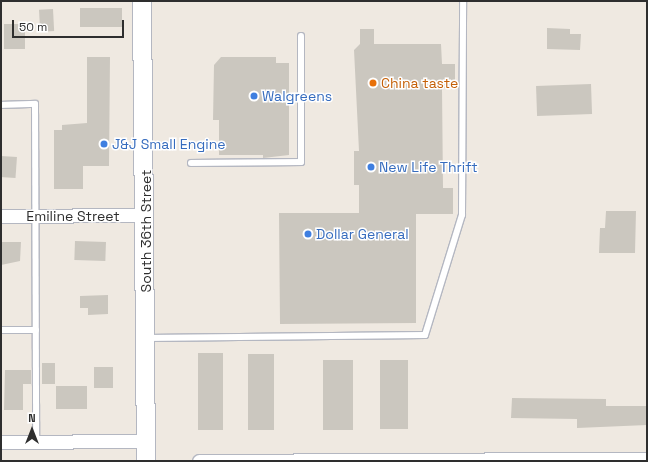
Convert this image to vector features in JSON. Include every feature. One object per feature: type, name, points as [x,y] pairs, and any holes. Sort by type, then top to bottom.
[{"type":"main road","name":"South 36th Street","points":[[142,1],[146,215],[146,461]]},
{"type":"street","name":"Emiline Street","points":[[1,216],[146,215]]},
{"type":"street","points":[[1,442],[146,441]]},
{"type":"street","points":[[199,461],[647,459]]},
{"type":"lane","points":[[146,338],[425,335],[462,215],[463,1]]},
{"type":"lane","points":[[191,163],[301,162],[301,36]]},
{"type":"lane","points":[[1,105],[35,104],[36,442]]},
{"type":"lane","points":[[1,330],[36,330]]},
{"type":"building","points":[[80,8],[122,8],[122,27],[80,27]]},
{"type":"building","points":[[53,9],[54,31],[40,32],[39,10]]},
{"type":"building","points":[[4,24],[25,24],[25,49],[4,49]]},
{"type":"building","points":[[547,28],[570,29],[570,34],[581,34],[580,50],[547,49]]},
{"type":"building","points":[[360,29],[374,29],[374,44],[441,44],[442,64],[455,64],[455,88],[442,88],[443,188],[453,188],[453,214],[416,214],[416,323],[280,324],[279,213],[359,213],[359,185],[354,185],[354,151],[359,151],[354,50],[360,44]]},
{"type":"building","points":[[87,57],[110,57],[109,166],[83,166],[83,189],[54,189],[54,130],[62,130],[62,125],[87,123]]},
{"type":"building","name":"Walgreens","points":[[221,57],[276,57],[276,63],[289,63],[289,155],[263,158],[263,155],[219,155],[219,120],[213,120],[214,65]]},
{"type":"building","points":[[591,84],[592,114],[537,116],[536,86]]},
{"type":"building","points":[[1,156],[17,157],[15,178],[1,177]]},
{"type":"building","points":[[606,211],[636,211],[635,253],[599,253],[600,228],[605,228]]},
{"type":"building","points":[[75,241],[106,242],[105,261],[74,260]]},
{"type":"building","points":[[1,242],[21,242],[20,261],[1,265]]},
{"type":"building","points":[[108,295],[108,314],[88,315],[88,308],[80,308],[80,296]]},
{"type":"building","points":[[198,353],[223,353],[223,430],[198,430]]},
{"type":"building","points":[[248,354],[274,354],[274,430],[248,430]]},
{"type":"building","points":[[323,360],[353,360],[353,430],[323,430]]},
{"type":"building","points":[[380,360],[408,360],[408,429],[380,429]]},
{"type":"building","points":[[42,363],[55,363],[55,384],[42,384]]},
{"type":"building","points":[[94,367],[113,367],[113,388],[94,388]]},
{"type":"building","points":[[5,370],[31,370],[31,384],[23,384],[23,410],[4,410]]},
{"type":"building","points":[[56,386],[87,386],[87,409],[56,409]]},
{"type":"building","points":[[512,398],[606,399],[606,406],[646,406],[647,425],[577,428],[577,419],[511,418]]},
{"type":"place","name":"China taste","points":[[373,83]]},
{"type":"place","name":"Walgreens","points":[[254,96]]},
{"type":"place","name":"J&J Small Engine","points":[[104,144]]},
{"type":"place","name":"New Life Thrift","points":[[371,167]]},
{"type":"place","name":"Dollar General","points":[[308,234]]}]
